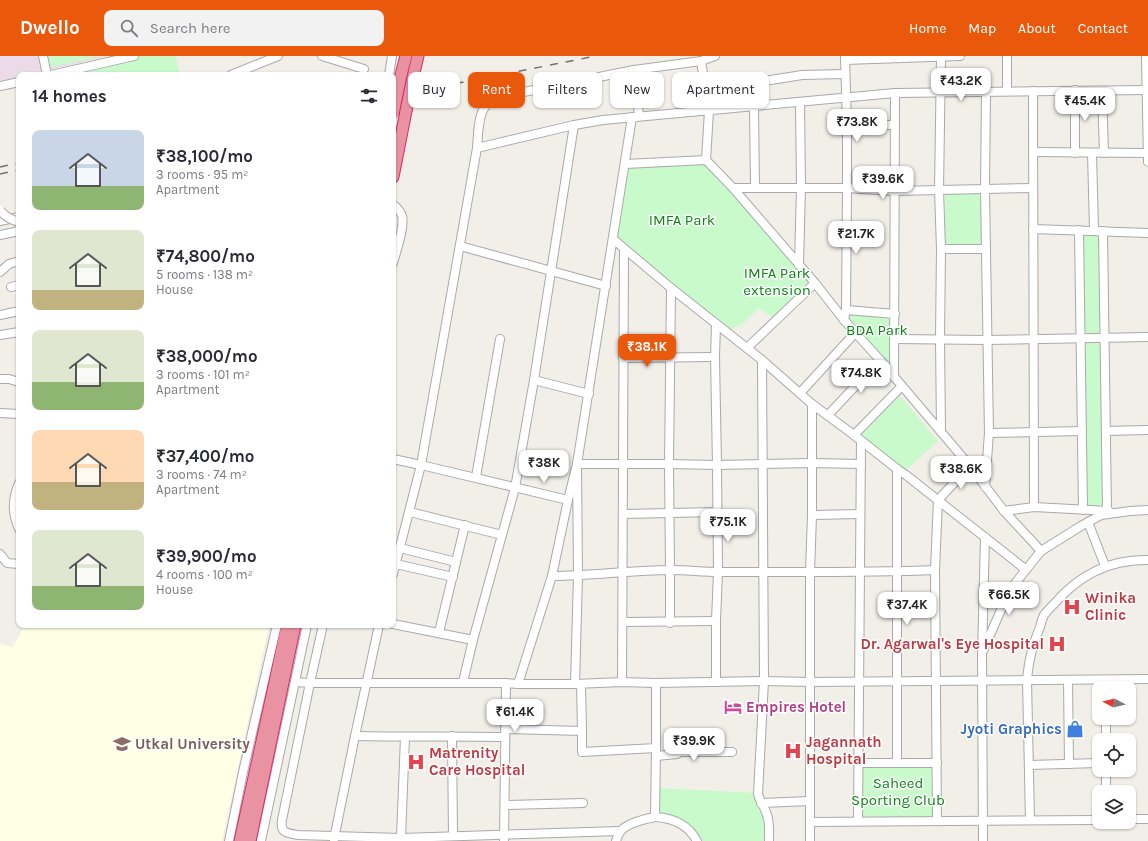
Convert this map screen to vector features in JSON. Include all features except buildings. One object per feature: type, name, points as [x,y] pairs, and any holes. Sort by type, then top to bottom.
[{"type":"highway","points":[[396,99],[406,56]]},
{"type":"highway","points":[[414,72],[418,56]]},
{"type":"highway","points":[[396,162],[408,102]]},
{"type":"highway","points":[[240,841],[274,691],[286,628]]},
{"type":"highway","points":[[250,841],[295,628]]},
{"type":"street","points":[[43,56],[46,72]]},
{"type":"street","points":[[64,72],[134,56]]},
{"type":"street","points":[[238,72],[278,56]]},
{"type":"street","points":[[322,56],[364,69]]},
{"type":"street","points":[[389,72],[392,56]]},
{"type":"street","points":[[415,72],[423,56]]},
{"type":"street","points":[[453,577],[396,564],[421,465],[477,148],[482,112],[485,106],[494,99],[634,70],[701,61],[715,56]]},
{"type":"street","points":[[941,56],[939,190],[941,249],[941,431]]},
{"type":"street","points":[[844,320],[846,310],[848,188],[845,58],[960,56]]},
{"type":"street","points":[[1007,56],[1007,91]]},
{"type":"street","points":[[1146,56],[1148,162]]},
{"type":"street","points":[[701,61],[703,72]]},
{"type":"street","points":[[518,684],[552,576],[577,464],[625,164],[636,117],[634,70]]},
{"type":"street","points":[[769,80],[802,75],[845,74]]},
{"type":"street","points":[[0,86],[16,83]]},
{"type":"street","points":[[1075,90],[1075,153]]},
{"type":"street","points":[[769,105],[895,93],[1147,90]]},
{"type":"street","points":[[985,487],[989,433],[985,190],[986,91]]},
{"type":"street","points":[[1033,91],[1034,507]]},
{"type":"street","points":[[1102,91],[1104,153]]},
{"type":"street","points":[[894,377],[895,93]]},
{"type":"street","points":[[799,265],[801,188],[800,102]]},
{"type":"street","points":[[708,108],[706,160],[733,188],[815,283],[844,320],[941,431],[1004,511],[1041,551]]},
{"type":"street","points":[[477,148],[574,125],[603,120],[736,108]]},
{"type":"street","points":[[754,108],[755,188]]},
{"type":"street","points":[[847,124],[895,125]]},
{"type":"street","points":[[463,682],[473,640],[515,488],[534,380],[574,125]]},
{"type":"street","points":[[1033,152],[1148,153]]},
{"type":"street","points":[[1092,153],[1094,230]]},
{"type":"street","points":[[625,164],[706,160]]},
{"type":"street","points":[[733,188],[848,188],[895,191],[1033,188]]},
{"type":"street","points":[[396,207],[400,211],[403,224],[396,251]]},
{"type":"street","points":[[0,210],[2,213],[16,221]]},
{"type":"street","points":[[0,221],[16,218]]},
{"type":"street","points":[[1033,229],[1148,233]]},
{"type":"street","points":[[1079,230],[1083,510]]},
{"type":"street","points":[[1103,231],[1107,511]]},
{"type":"street","points":[[0,235],[16,232]]},
{"type":"street","points":[[613,239],[671,288],[762,360],[812,404],[1026,569]]},
{"type":"street","points":[[460,246],[606,286]]},
{"type":"street","points":[[622,682],[624,249]]},
{"type":"street","points":[[941,249],[986,249]]},
{"type":"street","points":[[0,272],[9,264],[16,262]]},
{"type":"street","points":[[746,348],[815,283]]},
{"type":"street","points":[[670,623],[669,464],[671,288]]},
{"type":"street","points":[[846,310],[895,314]]},
{"type":"street","points":[[0,316],[16,312]]},
{"type":"street","points":[[716,324],[715,357],[718,512],[716,682]]},
{"type":"street","points":[[800,393],[856,332]]},
{"type":"street","points":[[0,336],[16,333]]},
{"type":"street","points":[[895,339],[987,340],[1148,337]]},
{"type":"street","points":[[476,478],[500,339]]},
{"type":"street","points":[[623,358],[715,357]]},
{"type":"street","points":[[762,360],[764,681],[758,794],[769,820],[769,841]]},
{"type":"street","points":[[828,415],[880,360]]},
{"type":"street","points":[[0,379],[16,381]]},
{"type":"street","points":[[534,380],[589,394]]},
{"type":"street","points":[[854,435],[902,386]]},
{"type":"street","points":[[810,841],[810,572],[812,515],[812,404]]},
{"type":"street","points":[[0,413],[16,414]]},
{"type":"street","points":[[1106,430],[1148,430]]},
{"type":"street","points":[[989,433],[1082,431]]},
{"type":"street","points":[[858,821],[861,441]]},
{"type":"street","points":[[396,460],[568,500]]},
{"type":"street","points":[[577,464],[860,464]]},
{"type":"street","points":[[577,464],[578,684],[582,731],[582,752],[656,752],[677,754],[680,752],[732,752]]},
{"type":"street","points":[[937,821],[936,570],[938,500],[970,466]]},
{"type":"street","points":[[896,763],[897,469]]},
{"type":"street","points":[[16,491],[13,510],[16,522]]},
{"type":"street","points":[[1004,511],[1034,507],[1107,511],[1148,510]]},
{"type":"street","points":[[982,655],[1004,603],[1026,569],[1041,551],[1060,538],[1101,515],[1130,511]]},
{"type":"street","points":[[410,512],[502,535]]},
{"type":"street","points":[[623,514],[718,512]]},
{"type":"street","points":[[812,515],[860,514]]},
{"type":"street","points":[[1088,522],[1105,566]]},
{"type":"street","points":[[439,632],[466,525]]},
{"type":"street","points":[[983,841],[982,655],[985,537]]},
{"type":"street","points":[[400,548],[456,562]]},
{"type":"street","points":[[0,554],[7,563],[16,564]]},
{"type":"street","points":[[1030,820],[1027,680],[1033,644],[1045,615],[1065,591],[1088,574],[1105,566],[1138,559],[1148,560]]},
{"type":"street","points":[[552,576],[578,576],[670,570],[718,572],[897,572],[936,570]]},
{"type":"street","points":[[623,622],[670,623],[716,621]]},
{"type":"street","points":[[396,625],[473,640]]},
{"type":"street","points":[[229,841],[243,772],[276,628]]},
{"type":"street","points":[[261,841],[306,628]]},
{"type":"street","points":[[322,628],[281,826],[283,831],[286,833],[334,838],[453,836],[504,838],[550,837],[620,831],[638,821],[655,817],[673,819],[693,834],[697,841]]},
{"type":"street","points":[[334,838],[378,628]]},
{"type":"street","points":[[1131,681],[1148,679]]},
{"type":"street","points":[[1068,680],[1069,764]]},
{"type":"street","points":[[295,682],[578,684],[622,682],[1068,680],[1092,683]]},
{"type":"street","points":[[504,838],[506,683]]},
{"type":"street","points":[[655,817],[656,683]]},
{"type":"street","points":[[355,736],[452,736],[582,731]]},
{"type":"street","points":[[452,736],[453,836]]},
{"type":"street","points":[[401,838],[406,737]]},
{"type":"street","points":[[858,763],[937,763]]},
{"type":"street","points":[[1029,765],[1092,763]]},
{"type":"street","points":[[761,803],[810,801]]},
{"type":"street","points":[[505,805],[583,803]]},
{"type":"street","points":[[1136,819],[1148,819]]},
{"type":"street","points":[[810,822],[1092,820]]},
{"type":"street","points":[[616,841],[620,831]]},
{"type":"shaded area","points":[[0,56],[108,56],[39,72],[16,72],[16,78],[0,81]]},
{"type":"shaded area","name":"Utkal University","points":[[23,628],[268,628],[222,841],[0,841],[0,644],[13,647]]},
{"type":"green space","points":[[43,56],[104,56],[46,68]]},
{"type":"green space","points":[[135,56],[175,56],[180,72],[83,72],[82,68]]},
{"type":"green space","name":"IMFA Park","points":[[706,160],[815,283],[776,320],[759,308],[745,322],[731,330],[716,324],[613,239],[625,164]]},
{"type":"green space","points":[[945,192],[983,192],[984,249],[945,248]]},
{"type":"green space","points":[[1079,230],[1104,231],[1110,511],[1083,510]]},
{"type":"green space","name":"BDA Park","points":[[846,310],[895,314],[894,377],[844,320]]},
{"type":"green space","points":[[900,396],[938,441],[906,470],[861,435]]},
{"type":"green space","name":"Saheed Sporting Club","points":[[861,766],[935,766],[934,818],[861,819]]},
{"type":"green space","points":[[657,788],[757,793],[765,813],[767,841],[697,841],[694,834],[656,816]]},
{"type":"railway","points":[[396,95],[596,56]]},
{"type":"railway","points":[[0,167],[16,164]]},
{"type":"railway","points":[[0,174],[16,171]]},
{"type":"place","name":"Winika Clinic","points":[[1072,607]]},
{"type":"place","name":"Dr. Agarwal's Eye Hospital","points":[[1057,644]]},
{"type":"place","name":"Empires Hotel","points":[[733,707]]},
{"type":"place","name":"Jyoti Graphics","points":[[1075,729]]},
{"type":"place","name":"Utkal University","points":[[122,744]]},
{"type":"place","name":"Jagannath Hospital","points":[[793,751]]},
{"type":"place","name":"Matrenity Care Hospital","points":[[416,762]]},
{"type":"park label","name":"IMFA Park extension","points":[[777,282]]}]
